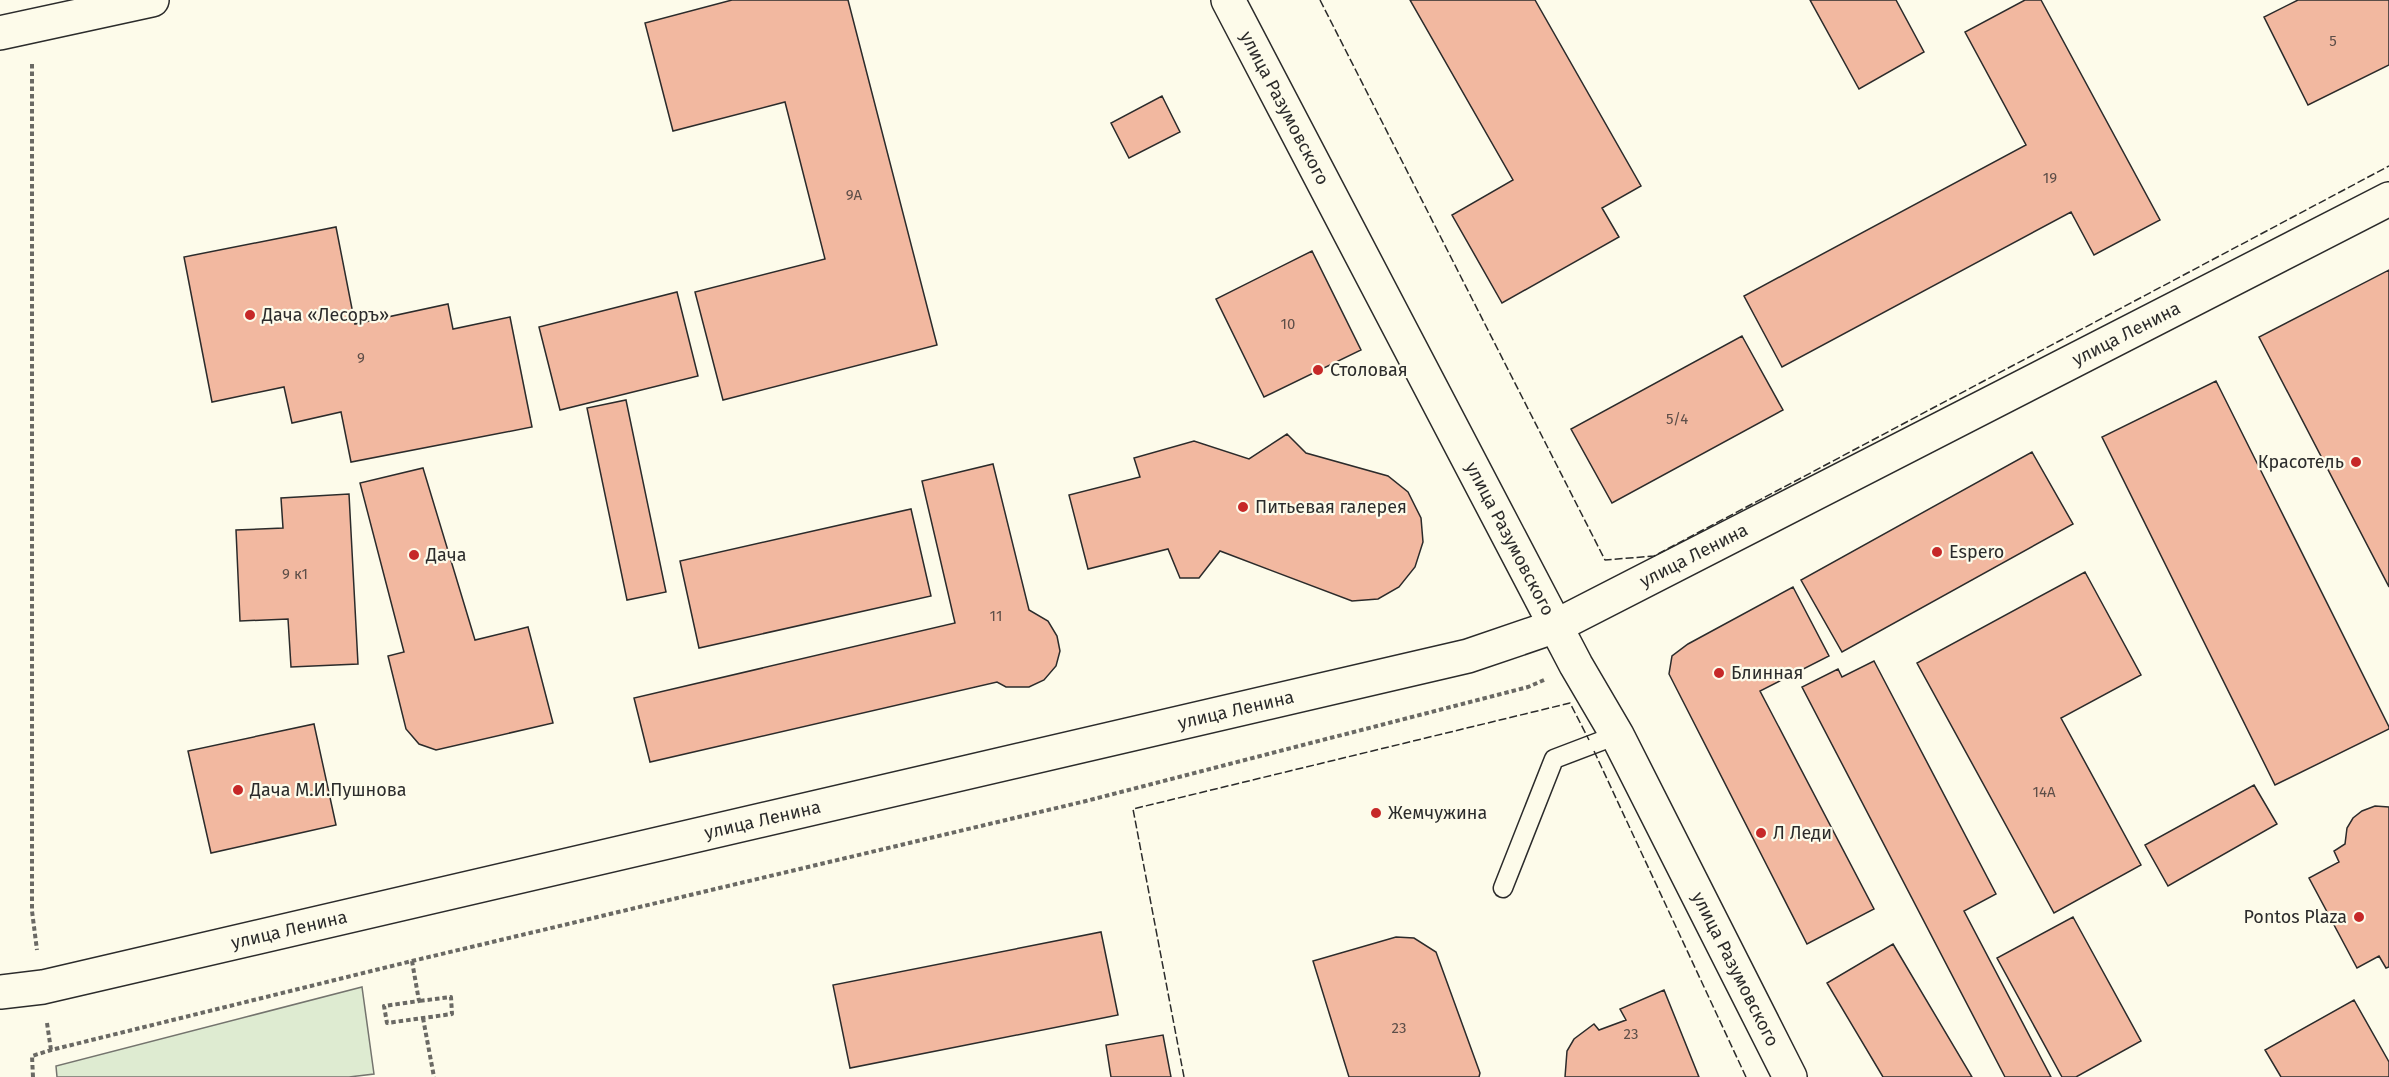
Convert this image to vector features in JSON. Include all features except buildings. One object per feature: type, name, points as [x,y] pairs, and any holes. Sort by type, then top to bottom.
[{"type":"street","points":[[0,33],[152,0]]},
{"type":"street","name":"улица Разумовского","points":[[1228,0],[1576,665],[1617,735],[1790,1077]]},
{"type":"street","name":"улица Ленина","points":[[0,992],[43,987],[1468,656],[1556,626],[2389,199]]},
{"type":"lane","points":[[1503,888],[1554,759],[1617,735]]},
{"type":"path","points":[[32,27],[32,911],[51,1050]]},
{"type":"path","points":[[33,1077],[32,1056],[51,1050],[412,961],[1097,798],[1528,687],[1576,665]]},
{"type":"path","points":[[412,961],[419,1001]]},
{"type":"path","points":[[450,997],[452,1014],[387,1023],[384,1006],[419,1001],[450,997]]},
{"type":"path","points":[[423,1018],[434,1077]]},
{"type":"green space","points":[[362,987],[374,1074],[349,1077],[57,1077],[56,1066]]},
{"type":"fence","points":[[1320,0],[1605,560],[1654,556],[2389,166]]},
{"type":"fence","points":[[1184,1077],[1133,809],[1570,703],[1589,740]]},
{"type":"fence","points":[[1594,751],[1746,1077]]},
{"type":"place","name":"Дача «Лесоръ»","points":[[250,315]]},
{"type":"place","name":"Столовая","points":[[1318,370]]},
{"type":"place","name":"Красотель","points":[[2356,462]]},
{"type":"place","name":"Питьевая галерея","points":[[1243,507]]},
{"type":"place","name":"Espero","points":[[1937,552]]},
{"type":"place","name":"Дача","points":[[414,555]]},
{"type":"place","name":"Блинная","points":[[1719,673]]},
{"type":"place","name":"Дача М.И.Пушнова","points":[[238,790]]},
{"type":"place","name":"Жемчужина","points":[[1376,813]]},
{"type":"place","name":"Л Леди","points":[[1761,833]]},
{"type":"place","name":"Pontos Plaza","points":[[2359,917]]}]
